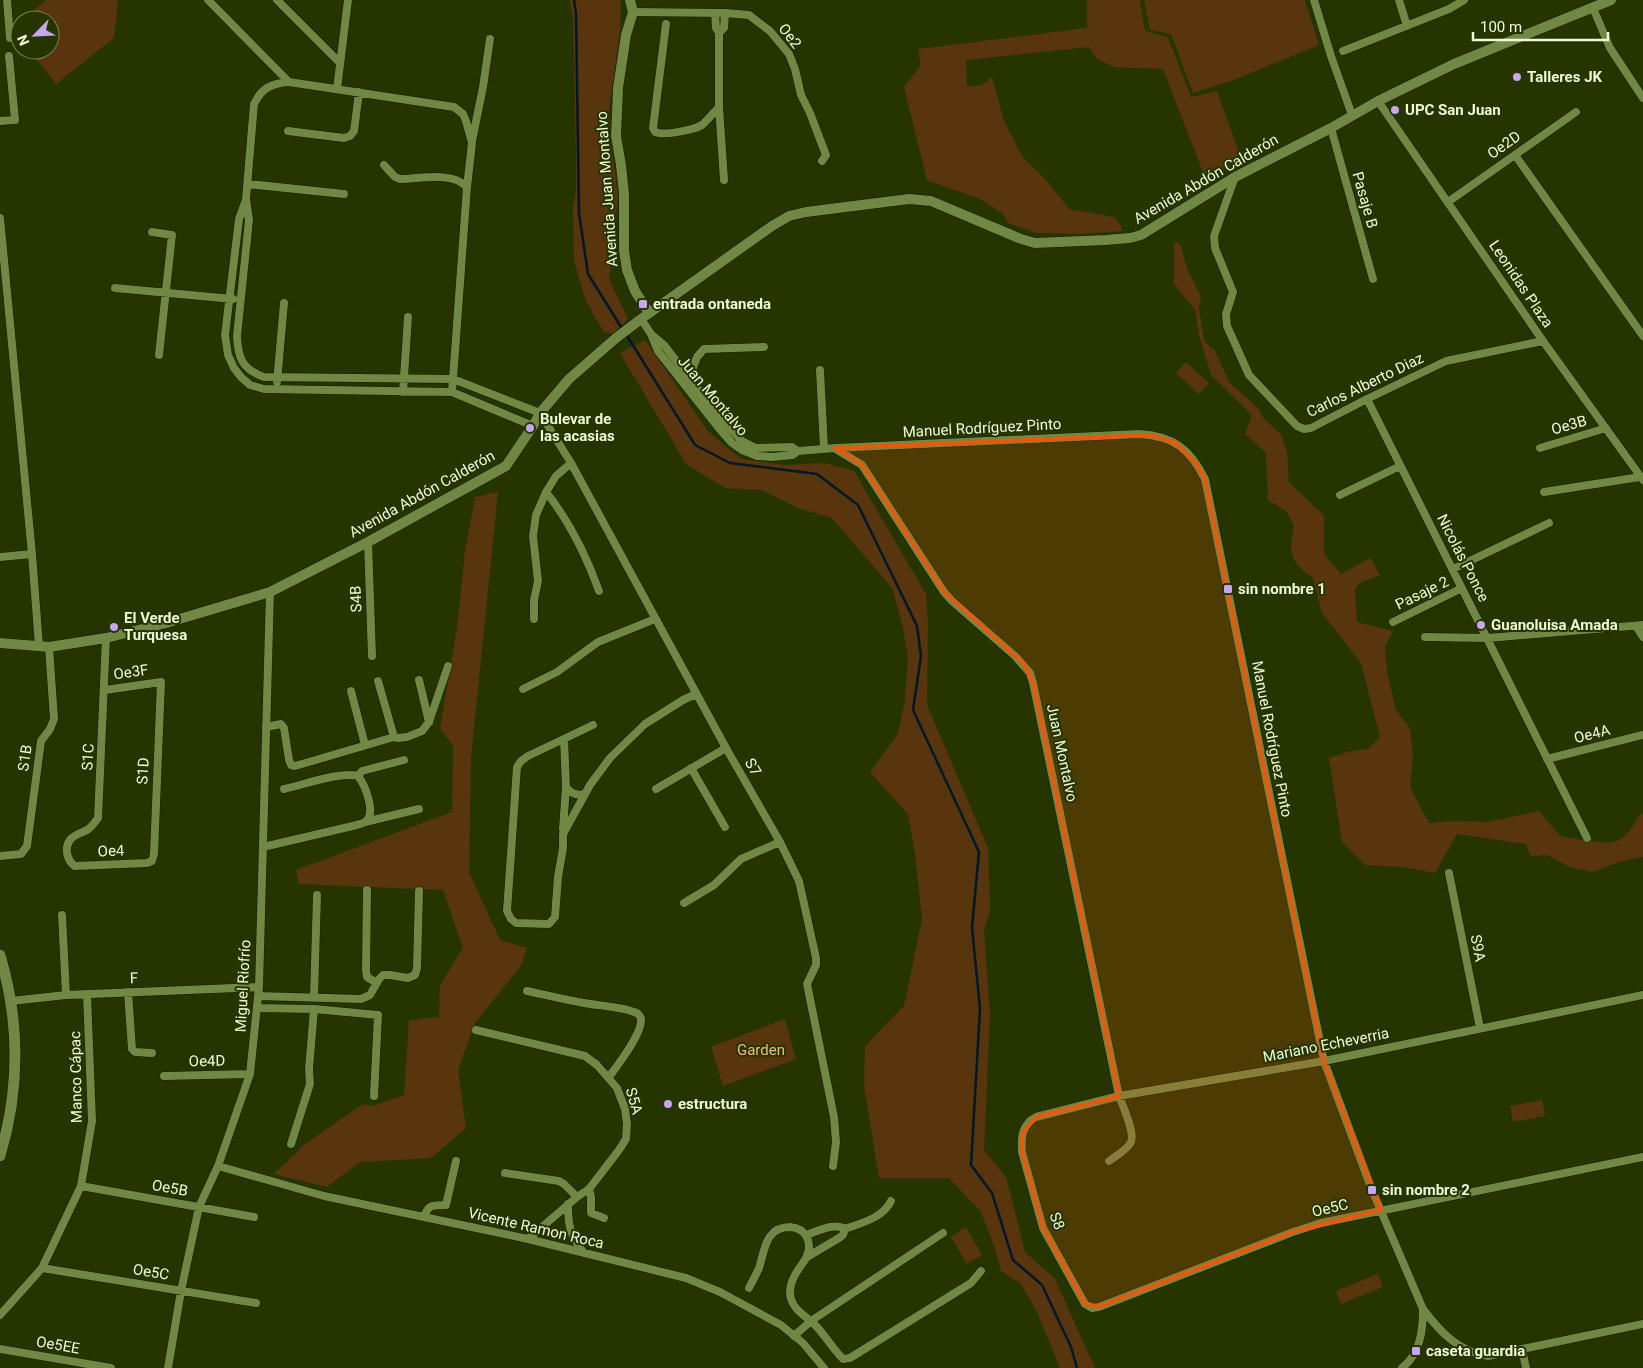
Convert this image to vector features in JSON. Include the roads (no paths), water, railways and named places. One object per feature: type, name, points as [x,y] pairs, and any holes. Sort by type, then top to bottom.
[{"type":"main road","points":[[0,955],[11,1001],[16,1035],[14,1094],[0,1156]]},
{"type":"street","points":[[7,0],[10,38]]},
{"type":"street","points":[[208,0],[289,82]]},
{"type":"street","points":[[277,0],[340,63]]},
{"type":"street","points":[[630,0],[633,12]]},
{"type":"street","points":[[1314,0],[1352,115]]},
{"type":"street","points":[[1399,0],[1407,26]]},
{"type":"street","points":[[1343,51],[1449,9],[1464,0]]},
{"type":"street","name":"Avenida Abdón Calderón","points":[[0,643],[44,647],[106,638],[166,624],[270,592],[368,542],[506,466],[540,413],[569,379],[641,319],[772,226],[789,216],[806,212],[909,199],[931,201],[1021,239],[1035,243],[1130,238],[1141,235],[1235,177],[1331,128],[1378,101],[1454,64],[1611,0]]},
{"type":"street","points":[[337,89],[348,1]]},
{"type":"street","points":[[1593,8],[1610,48],[1639,86],[1643,98]]},
{"type":"street","name":"Oe2","points":[[633,12],[749,15],[770,31],[789,54],[795,69],[800,95],[810,113],[826,155],[822,161]]},
{"type":"street","name":"Avenida Juan Montalvo","points":[[633,12],[626,35],[618,88],[616,136],[622,166],[624,194],[624,250],[627,270],[635,291],[641,319]]},
{"type":"street","points":[[715,13],[716,28],[719,33],[719,107],[724,180]]},
{"type":"street","points":[[719,33],[724,28],[725,13]]},
{"type":"street","points":[[666,24],[653,128],[655,132],[660,135],[702,125],[712,125],[721,133]]},
{"type":"street","points":[[452,392],[467,187],[472,143],[490,39]]},
{"type":"street","points":[[0,121],[15,120],[9,56]]},
{"type":"street","points":[[472,143],[463,114],[454,107],[289,82],[271,84],[258,95],[254,104],[248,184],[246,198],[239,219],[229,298],[226,335],[228,355],[241,378],[250,385],[264,389],[452,392],[533,426]]},
{"type":"street","points":[[288,130],[344,138],[350,136],[354,131],[359,92]]},
{"type":"street","name":"Leonidas Plaza","points":[[1378,101],[1543,341],[1642,479]]},
{"type":"street","points":[[702,125],[719,107]]},
{"type":"street","name":"Oe2D","points":[[1448,202],[1576,112]]},
{"type":"street","name":"Pasaje B","points":[[1331,128],[1373,279]]},
{"type":"street","points":[[1515,155],[1643,336]]},
{"type":"street","points":[[384,165],[394,177],[400,179],[450,177],[467,187]]},
{"type":"street","name":"Carlos Alberto Diaz","points":[[1235,177],[1215,230],[1213,241],[1233,292],[1226,314],[1228,326],[1249,375],[1297,426],[1304,429],[1311,428],[1451,359],[1543,341]]},
{"type":"street","points":[[248,184],[344,194]]},
{"type":"street","points":[[246,198],[249,220],[237,336],[238,352],[243,362],[255,374],[264,377],[452,379],[540,413]]},
{"type":"street","name":"S1B","points":[[0,218],[32,554],[54,719],[50,729],[41,741],[27,846],[21,854],[0,856]]},
{"type":"street","points":[[152,232],[172,235],[159,355]]},
{"type":"street","points":[[233,269],[243,271]]},
{"type":"street","points":[[115,288],[240,300]]},
{"type":"street","points":[[277,389],[284,303]]},
{"type":"street","points":[[403,392],[408,316]]},
{"type":"street","name":"Juan Montalvo","points":[[641,319],[651,334],[658,351],[718,427],[738,448],[747,453],[764,457],[793,455],[798,451],[835,448],[862,465],[952,602],[1015,656],[1030,673],[1120,1096],[1132,1141],[1127,1148],[1109,1161]]},
{"type":"street","name":"Juan Montalvo","points":[[651,334],[664,345],[722,420],[742,441],[756,448],[792,447],[798,451]]},
{"type":"street","points":[[689,378],[697,356],[704,350],[764,347]]},
{"type":"street","points":[[820,370],[824,449]]},
{"type":"street","points":[[337,378],[337,390]]},
{"type":"street","name":"Nicolás Ponce","points":[[1367,399],[1587,838]]},
{"type":"street","name":"S7","points":[[540,413],[570,463],[696,694],[780,842],[799,881],[816,958],[816,966],[807,984],[834,1117],[836,1142],[833,1166]]},
{"type":"street","name":"Oe3B","points":[[1540,448],[1606,428]]},
{"type":"street","name":"Manuel Rodríguez Pinto","points":[[835,448],[1152,435],[1176,443],[1197,464],[1205,479],[1324,1061],[1381,1210],[1423,1309],[1423,1329],[1420,1340],[1412,1356],[1402,1368]]},
{"type":"street","points":[[534,619],[534,600],[538,582],[533,536],[536,515],[546,492],[556,476],[570,463]]},
{"type":"street","points":[[1340,495],[1400,466]]},
{"type":"street","points":[[1544,492],[1642,479]]},
{"type":"street","points":[[546,492],[560,508],[572,528],[599,591]]},
{"type":"street","points":[[1453,569],[1549,522]]},
{"type":"street","name":"S4B","points":[[368,542],[372,656]]},
{"type":"street","points":[[0,557],[32,554]]},
{"type":"street","name":"Pasaje 2","points":[[1393,622],[1462,588]]},
{"type":"street","name":"Miguel Riofrío","points":[[168,1368],[181,1290],[199,1207],[218,1166],[250,1074],[259,987],[270,592]]},
{"type":"street","points":[[523,689],[557,672],[598,642],[655,619]]},
{"type":"street","points":[[1425,637],[1488,638],[1640,625],[1643,637]]},
{"type":"street","name":"S1C","points":[[71,863],[67,857],[70,839],[88,829],[98,818],[106,638]]},
{"type":"street","points":[[266,727],[281,724],[284,728],[289,760],[291,765],[295,766],[394,737],[406,737],[422,731],[429,722],[448,666]]},
{"type":"street","points":[[419,680],[429,722]]},
{"type":"street","points":[[378,681],[394,737]]},
{"type":"street","name":"Oe3F","points":[[105,690],[161,682]]},
{"type":"street","name":"S1D","points":[[152,860],[161,682]]},
{"type":"street","points":[[351,692],[365,745]]},
{"type":"street","points":[[563,834],[585,794],[610,758],[639,729],[658,715],[696,694]]},
{"type":"street","points":[[564,739],[566,787],[563,848],[558,877],[555,917],[549,924],[516,923],[511,919],[507,911],[517,767],[528,756],[564,739],[594,725]]},
{"type":"street","name":"Oe4A","points":[[1547,759],[1643,735]]},
{"type":"street","points":[[656,789],[726,748]]},
{"type":"street","points":[[358,776],[362,771],[404,760]]},
{"type":"street","points":[[691,768],[726,828]]},
{"type":"street","points":[[284,789],[337,776],[351,774],[358,776],[364,784],[369,804],[369,816],[366,822]]},
{"type":"street","points":[[566,787],[568,791],[576,795],[585,794]]},
{"type":"street","points":[[263,847],[419,809]]},
{"type":"street","points":[[684,903],[714,885],[741,859],[780,842]]},
{"type":"street","name":"Oe4","points":[[71,863],[75,866],[138,864],[147,863],[152,860]]},
{"type":"street","name":"S9A","points":[[1449,873],[1480,1028]]},
{"type":"street","points":[[367,890],[366,970],[367,976],[376,983]]},
{"type":"street","points":[[258,996],[361,999],[370,995],[376,983],[383,975],[390,974],[408,978],[415,975],[417,968],[419,891]]},
{"type":"street","points":[[314,997],[317,895]]},
{"type":"street","points":[[62,915],[66,995]]},
{"type":"street","name":"F","points":[[11,1001],[66,995],[259,987]]},
{"type":"street","points":[[527,991],[584,1004],[624,1010],[639,1015],[641,1022],[638,1031],[627,1052],[609,1077]]},
{"type":"street","points":[[128,992],[132,1049],[135,1052],[152,1053]]},
{"type":"street","name":"Manco Cápac","points":[[0,1315],[42,1268],[81,1186],[92,1121],[88,994]]},
{"type":"street","name":"Mariano Echeverria","points":[[1022,1134],[1029,1120],[1036,1117],[1120,1096],[1324,1061],[1643,995]]},
{"type":"street","points":[[258,1008],[314,1009],[378,1015],[374,1096]]},
{"type":"street","points":[[291,1144],[310,1084],[309,1069],[314,1009]]},
{"type":"street","name":"S5A","points":[[476,1030],[585,1056],[609,1077],[617,1088],[625,1109],[626,1139],[619,1150],[589,1189],[568,1204],[528,1239]]},
{"type":"street","name":"Oe4D","points":[[164,1076],[250,1074]]},
{"type":"street","name":"S8","points":[[1022,1134],[1022,1152],[1043,1228],[1085,1304],[1092,1308]]},
{"type":"street","name":"Oe5C","points":[[1092,1308],[1099,1307],[1293,1232],[1322,1223],[1643,1157]]},
{"type":"street","points":[[424,1217],[429,1207],[446,1205],[456,1161]]},
{"type":"street","name":"Vicente Ramon Roca","points":[[218,1166],[324,1196],[528,1239],[686,1278],[720,1292],[781,1325],[803,1343],[824,1368]]},
{"type":"street","points":[[505,1172],[559,1182],[564,1184],[577,1197]]},
{"type":"street","name":"Oe5B","points":[[81,1186],[254,1217]]},
{"type":"street","points":[[589,1189],[591,1213],[604,1218]]},
{"type":"street","points":[[807,1257],[839,1238],[845,1229],[878,1216],[888,1208],[891,1201]]},
{"type":"street","points":[[568,1204],[570,1232],[584,1253]]},
{"type":"street","points":[[806,1235],[834,1226],[840,1226],[845,1229]]},
{"type":"street","points":[[749,1288],[759,1269],[768,1238],[778,1230],[790,1227],[800,1229],[806,1235],[810,1244],[807,1257],[794,1276],[790,1297],[794,1306],[810,1321],[843,1359],[850,1358],[971,1283],[981,1271]]},
{"type":"street","points":[[794,1336],[810,1321],[943,1233]]},
{"type":"street","name":"Oe5C","points":[[42,1268],[256,1303]]},
{"type":"street","points":[[1423,1309],[1443,1333],[1460,1346],[1475,1354],[1488,1356],[1643,1324]]},
{"type":"street","points":[[1522,1349],[1526,1368]]},
{"type":"street","name":"Oe5EE","points":[[0,1350],[111,1368]]},
{"type":"waterway","points":[[574,0],[576,13],[579,213],[588,274],[623,330]]},
{"type":"waterway","points":[[626,334],[695,445],[730,463],[817,474],[858,505],[917,626],[921,656],[913,710],[979,852],[972,927],[980,1009],[971,1165],[992,1193],[1013,1260],[1042,1285],[1071,1347],[1077,1368]]},
{"type":"place","name":"Talleres JK","points":[[1517,77]]},
{"type":"place","name":"UPC San Juan","points":[[1395,110]]},
{"type":"place","name":"entrada ontaneda","points":[[643,304]]},
{"type":"place","name":"Bulevar de las acasias","points":[[530,428]]},
{"type":"place","name":"sin nombre 1","points":[[1228,589]]},
{"type":"place","name":"Guanoluisa Amada","points":[[1481,625]]},
{"type":"place","name":"El Verde Turquesa","points":[[114,627]]},
{"type":"place","name":"estructura","points":[[668,1104]]},
{"type":"place","name":"sin nombre 2","points":[[1372,1190]]},
{"type":"place","name":"caseta guardia","points":[[1416,1351]]},
{"type":"park label","name":"Garden","points":[[761,1050]]}]
